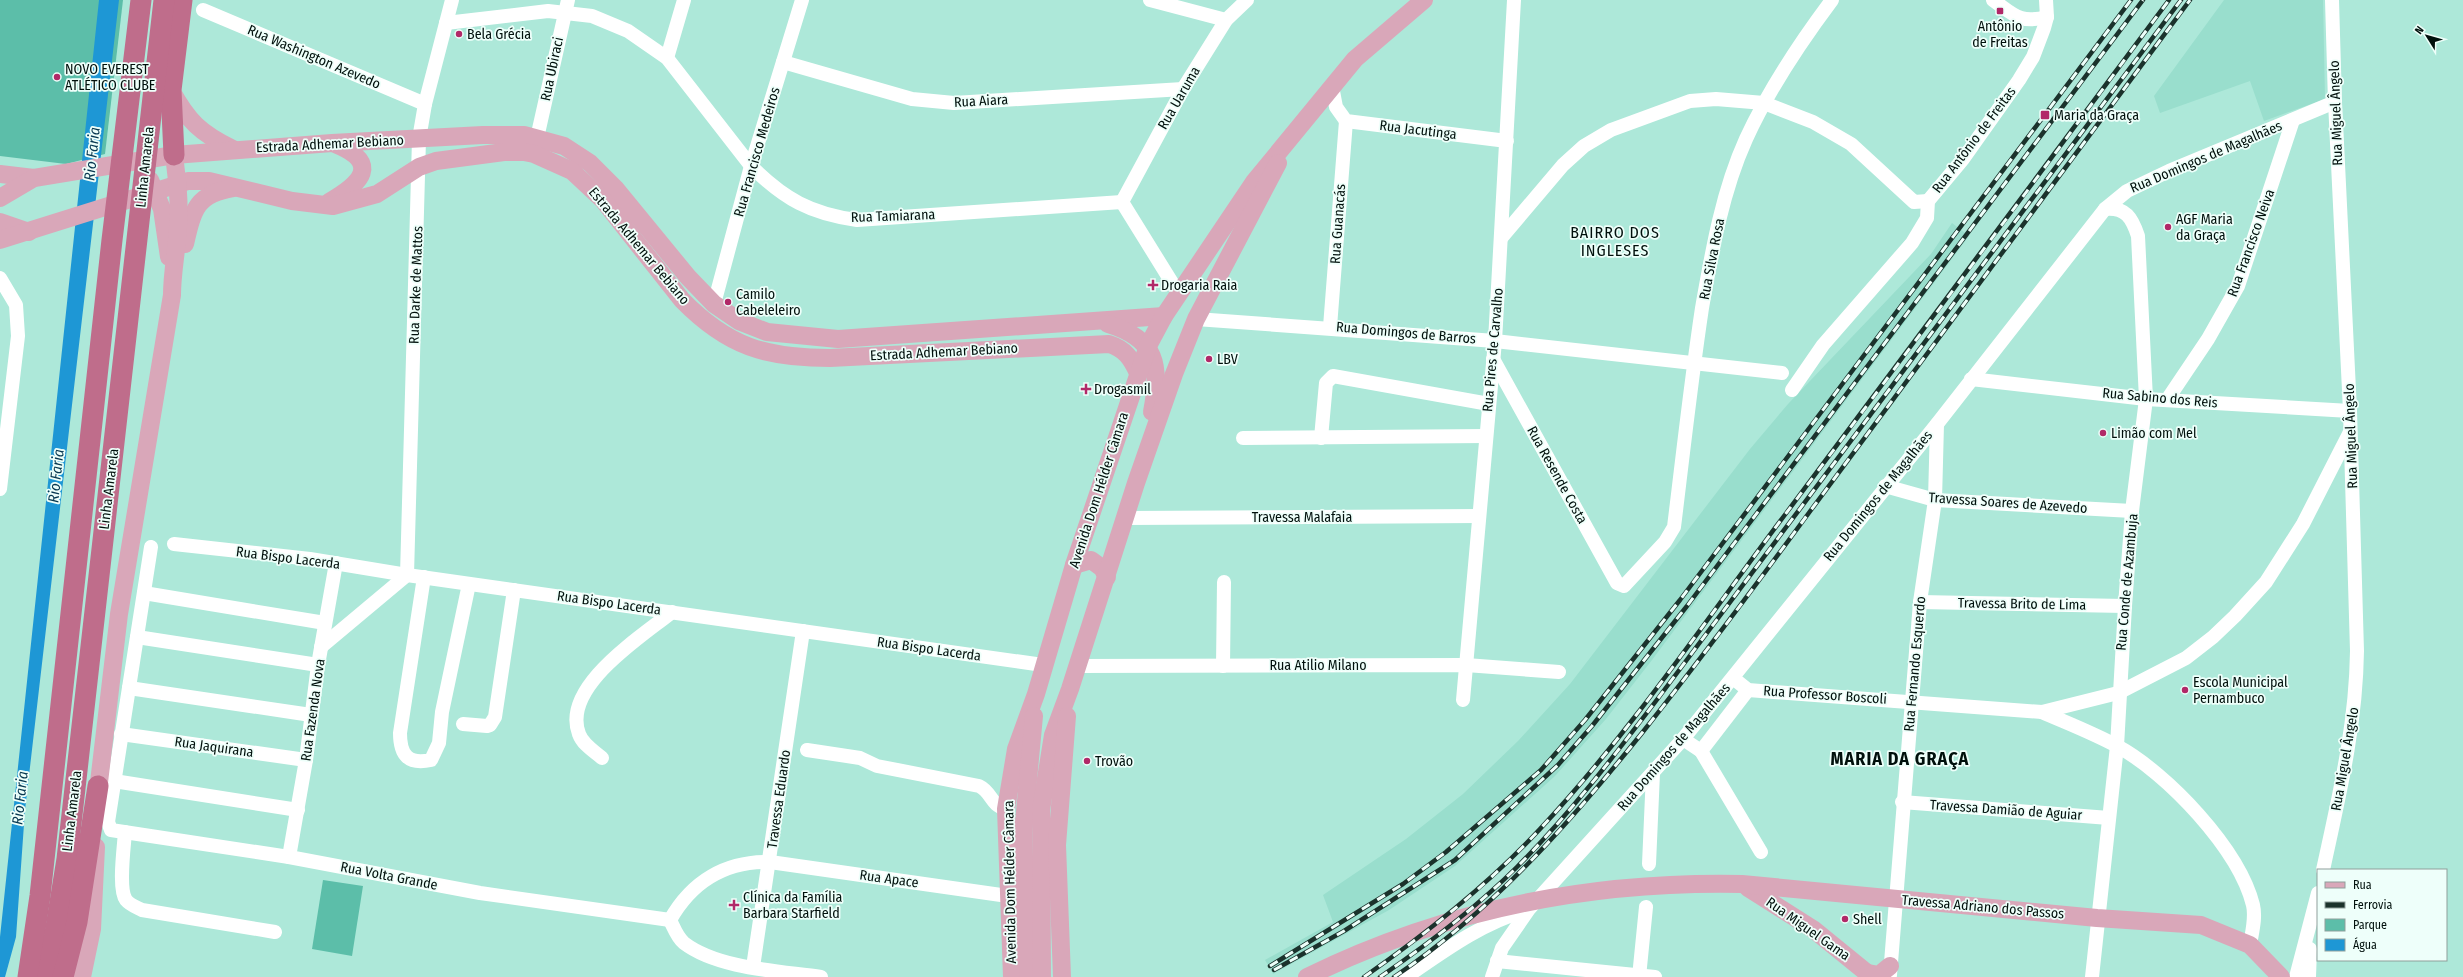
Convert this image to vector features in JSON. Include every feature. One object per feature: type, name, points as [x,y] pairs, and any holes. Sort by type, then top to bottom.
[{"type":"highway","points":[[132,0],[137,30]]},
{"type":"highway","name":"Linha Amarela","points":[[28,977],[40,896],[112,240],[141,0]]},
{"type":"highway","name":"Linha Amarela","points":[[48,977],[67,859],[136,246],[162,89],[164,0]]},
{"type":"highway","points":[[174,155],[162,89],[182,0]]},
{"type":"highway","points":[[63,977],[78,922],[106,784]]},
{"type":"main road","name":"Avenida Dom Hélder Câmara","points":[[1012,977],[1006,809],[1016,750],[1036,694],[1043,665],[1074,565],[1148,346],[1164,316],[1254,182],[1292,137],[1316,104],[1365,50],[1424,0]]},
{"type":"main road","points":[[162,89],[192,123],[215,140],[233,149]]},
{"type":"main road","name":"Estrada Adhemar Bebiano","points":[[0,198],[34,178],[174,155],[233,149],[332,143],[508,135],[538,138],[564,146],[602,174],[688,277],[714,304],[739,320],[767,332],[838,339],[1101,322],[1164,316]]},
{"type":"main road","name":"Avenida Dom Hélder Câmara","points":[[1032,832],[1043,787],[1053,735],[1070,690],[1136,483],[1174,374],[1196,319],[1292,137]]},
{"type":"main road","points":[[323,205],[345,192],[360,176],[362,170],[361,163],[357,155],[332,143]]},
{"type":"main road","name":"Estrada Adhemar Bebiano","points":[[0,240],[73,218],[177,182],[201,180],[238,187],[292,201],[333,206],[377,194],[419,167],[436,161],[455,157],[524,152],[557,163],[572,171],[603,200],[682,300],[694,312],[722,334],[760,351],[790,357],[830,358],[1109,344],[1119,347],[1126,352],[1138,373]]},
{"type":"main road","name":"Linha Amarela","points":[[82,977],[95,902],[119,614],[172,286],[178,232],[177,182],[174,155]]},
{"type":"main road","points":[[137,161],[155,189],[162,209],[172,286]]},
{"type":"main road","points":[[0,174],[34,178]]},
{"type":"main road","points":[[172,286],[194,213],[209,194],[238,187]]},
{"type":"main road","points":[[0,222],[28,232]]},
{"type":"main road","points":[[1101,322],[1127,330],[1148,346],[1154,367],[1156,393],[1136,483]]},
{"type":"main road","points":[[1074,565],[1091,560],[1102,568],[1107,577]]},
{"type":"main road","name":"Avenida Dom Hélder Câmara","points":[[1062,977],[1057,845],[1070,690]]},
{"type":"main road","name":"Avenida Dom Hélder Câmara","points":[[1032,832],[1036,694]]},
{"type":"main road","points":[[1028,977],[1032,832]]},
{"type":"main road","points":[[1032,832],[1042,977]]},
{"type":"main road","name":"Travessa Adriano dos Passos","points":[[1307,977],[1366,951],[1468,915],[1562,895],[1668,884],[1742,884],[2097,918],[2201,925],[2250,945],[2281,977]]},
{"type":"main road","name":"Rua Miguel Gama","points":[[1742,884],[1786,910],[1862,973]]},
{"type":"main road","points":[[1862,973],[1879,974],[1890,972]]},
{"type":"street","name":"Rua Darke de Mattos","points":[[407,575],[419,139],[425,104],[452,0]]},
{"type":"street","points":[[666,58],[684,0]]},
{"type":"street","name":"Rua Francisco Medeiros","points":[[714,304],[751,166],[802,0]]},
{"type":"street","points":[[1150,0],[1226,20]]},
{"type":"street","name":"Rua Uaruma","points":[[1122,202],[1183,88],[1226,20],[1247,0]]},
{"type":"street","name":"Rua Pires de Carvalho","points":[[1463,700],[1494,359],[1502,237],[1514,0]]},
{"type":"street","name":"Rua Silva Rosa","points":[[1665,542],[1674,527],[1693,365],[1714,238],[1734,171],[1764,103],[1798,45],[1832,0]]},
{"type":"street","points":[[1994,0],[2020,19],[2034,20],[2047,17],[2046,0]]},
{"type":"street","name":"Rua Miguel Ângelo","points":[[2323,869],[2350,747],[2356,689],[2357,650],[2351,430],[2335,102],[2332,0]]},
{"type":"street","name":"Rua Tamiarana","points":[[446,23],[533,12],[566,6],[628,31],[666,58],[751,166],[784,195],[803,207],[833,217],[857,220],[1122,202]]},
{"type":"street","name":"Rua Ubiraci","points":[[538,138],[566,6]]},
{"type":"street","name":"Rua Washington Azevedo","points":[[203,10],[425,104]]},
{"type":"street","name":"Rua Antônio de Freitas","points":[[1792,390],[1823,344],[1912,243],[1927,218],[1928,201],[1963,159],[2019,80],[2033,57],[2047,17]]},
{"type":"street","name":"Rua Aiara","points":[[783,62],[912,99],[954,104],[1183,88]]},
{"type":"street","points":[[1332,86],[1336,107],[1346,121]]},
{"type":"street","points":[[1502,237],[1563,165],[1584,146],[1612,130],[1690,101],[1716,99],[1764,103],[1813,122],[1851,144],[1914,202],[1918,219],[1912,243]]},
{"type":"street","name":"Rua Domingos de Magalhães","points":[[1492,977],[1497,961],[1510,934],[1529,909],[1683,739],[1885,486],[1937,424],[2105,209],[2127,191],[2168,171],[2335,102]]},
{"type":"street","points":[[1316,104],[1336,107]]},
{"type":"street","name":"Rua Francisco Neiva","points":[[2167,400],[2208,339],[2238,286],[2294,120]]},
{"type":"street","name":"Rua Jacutinga","points":[[1346,121],[1507,141]]},
{"type":"street","name":"Rua Guanacás","points":[[1330,327],[1346,121]]},
{"type":"street","points":[[1914,202],[1928,201]]},
{"type":"street","points":[[1122,202],[1179,294]]},
{"type":"street","name":"Rua Conde de Azambuja","points":[[2092,977],[2097,918],[2117,746],[2118,693],[2132,511],[2146,399],[2138,236],[2130,216],[2124,211],[2115,208],[2105,209]]},
{"type":"street","points":[[0,278],[16,305],[18,336],[0,489]]},
{"type":"street","name":"Rua Domingos de Barros","points":[[1196,319],[1330,327],[1495,341],[1693,365],[1782,374]]},
{"type":"street","name":"Rua Resende Costa","points":[[1494,359],[1617,583],[1624,586],[1665,542]]},
{"type":"street","points":[[1321,438],[1326,383],[1333,376],[1489,404]]},
{"type":"street","name":"Rua Sabino dos Reis","points":[[1971,379],[2146,399],[2350,411]]},
{"type":"street","name":"Rua Fernando Esquerdo","points":[[1890,972],[1902,802],[1920,602],[1935,500],[1937,424]]},
{"type":"street","name":"Rua Professor Boscoli","points":[[1733,678],[1748,690],[1912,701],[2042,712],[2118,693],[2186,658],[2213,637],[2235,616],[2266,582],[2304,524],[2351,430]]},
{"type":"street","points":[[1243,438],[1486,436]]},
{"type":"street","name":"Travessa Soares de Azevedo","points":[[1885,486],[1935,500],[2132,511]]},
{"type":"street","name":"Travessa Malafaia","points":[[1125,518],[1479,516]]},
{"type":"street","name":"Rua Bispo Lacerda","points":[[174,544],[336,563],[469,584],[1043,665]]},
{"type":"street","points":[[150,546],[144,593],[121,734],[106,784],[298,810]]},
{"type":"street","name":"Rua Fazenda Nova","points":[[289,858],[306,760],[318,665],[336,563]]},
{"type":"street","points":[[321,647],[407,575]]},
{"type":"street","points":[[424,577],[400,733],[400,746],[405,756],[419,763],[431,760],[439,744],[442,712],[469,584]]},
{"type":"street","points":[[1223,666],[1224,582]]},
{"type":"street","points":[[463,724],[486,726],[490,725],[495,717],[514,590]]},
{"type":"street","points":[[144,593],[325,624]]},
{"type":"street","name":"Travessa Brito de Lima","points":[[1920,602],[2125,606]]},
{"type":"street","points":[[602,758],[585,743],[579,734],[577,718],[582,699],[591,682],[604,667],[672,612]]},
{"type":"street","name":"Travessa Eduardo","points":[[753,967],[770,862],[803,631]]},
{"type":"street","points":[[137,637],[318,665]]},
{"type":"street","name":"Rua Atilio Milano","points":[[1077,666],[1466,665],[1559,672]]},
{"type":"street","points":[[129,688],[311,715]]},
{"type":"street","points":[[1701,751],[1748,690]]},
{"type":"street","name":"Rua Professor Boscoli","points":[[2042,712],[2117,746],[2142,762],[2164,780],[2200,816],[2224,846],[2253,906],[2254,918],[2250,945]]},
{"type":"street","name":"Rua Jaquirana","points":[[121,734],[306,760]]},
{"type":"street","points":[[1683,739],[1701,751],[1761,852]]},
{"type":"street","points":[[807,750],[860,758],[877,766],[979,786],[986,791],[995,805],[1006,809]]},
{"type":"street","points":[[1649,864],[1653,773]]},
{"type":"street","name":"Rua Volta Grande","points":[[106,784],[109,828],[125,832],[289,858],[480,893],[670,920]]},
{"type":"street","name":"Travessa Damião de Aguiar","points":[[1902,802],[2109,818]]},
{"type":"street","points":[[125,832],[122,888],[127,901],[134,906],[142,910],[275,932]]},
{"type":"street","name":"Rua Apace","points":[[670,920],[690,893],[720,871],[750,862],[770,862],[1008,896]]},
{"type":"street","points":[[2296,977],[2317,897]]},
{"type":"street","points":[[1639,976],[1646,907]]},
{"type":"street","points":[[1406,977],[1473,932],[1492,922],[1529,909]]},
{"type":"street","points":[[670,920],[675,932],[683,942],[695,950],[715,958],[753,967],[821,977]]},
{"type":"street","points":[[2309,977],[2310,927]]},
{"type":"street","points":[[1497,961],[1655,977]]},
{"type":"shaded area","points":[[2224,0],[2323,0],[2325,99],[2264,121],[2250,81],[2160,113],[2154,96]]},
{"type":"shaded area","points":[[1952,223],[1969,236],[1652,660],[1606,719],[1555,776],[1455,866],[1389,910],[1273,974],[1265,960],[1333,922],[1323,895],[1406,839],[1463,794],[1518,741],[1570,684],[1750,449],[1788,404],[1931,254]]},
{"type":"green space","name":"NOVO EVEREST ATLÉTICO CLUBE","points":[[0,0],[123,0],[105,154],[66,164],[0,156]]},
{"type":"green space","points":[[323,880],[363,886],[352,956],[312,949]]},
{"type":"water","name":"Rio Faria","points":[[99,0],[119,0],[25,810],[16,937],[5,977],[0,977],[0,937]]},
{"type":"railway","points":[[1270,966],[1403,884],[1446,852],[1541,770],[1585,720],[1680,600],[2131,0]]},
{"type":"railway","points":[[1274,970],[1344,931],[1455,860],[1558,765],[1592,726],[1687,606],[2143,0]]},
{"type":"railway","points":[[1364,977],[1456,908],[1499,870],[1540,829],[1605,754],[1668,674],[2169,0]]},
{"type":"railway","points":[[1380,977],[1416,952],[1485,897],[1517,867],[1555,827],[1591,785],[1659,697],[2181,0]]},
{"type":"railway","points":[[1394,977],[1464,924],[1527,865],[1586,801],[1642,733],[1749,594],[2190,0]]},
{"type":"place","name":"Antônio de Freitas","points":[[2000,11]]},
{"type":"place","name":"Bela Grécia","points":[[459,34]]},
{"type":"place","name":"NOVO EVEREST ATLÉTICO CLUBE","points":[[57,77]]},
{"type":"place","name":"Maria da Graça","points":[[2045,115]]},
{"type":"place","name":"AGF Maria da Graça","points":[[2168,227]]},
{"type":"place","name":"Drogaria Raia","points":[[1153,285]]},
{"type":"place","name":"Camilo Cabeleleiro","points":[[728,302]]},
{"type":"place","name":"LBV","points":[[1209,359]]},
{"type":"place","name":"Drogasmil","points":[[1086,389]]},
{"type":"place","name":"Limão com Mel","points":[[2103,433]]},
{"type":"place","name":"Escola Municipal Pernambuco","points":[[2185,690]]},
{"type":"place","name":"Trovão","points":[[1087,761]]},
{"type":"place","name":"Clínica da Família Barbara Starfield","points":[[734,905]]},
{"type":"place","name":"Shell","points":[[1845,919]]},
{"type":"district","name":"BAIRRO DOS INGLESES","points":[[1615,241]]},
{"type":"district","name":"MARIA DA GRAÇA","points":[[1900,759]]}]
